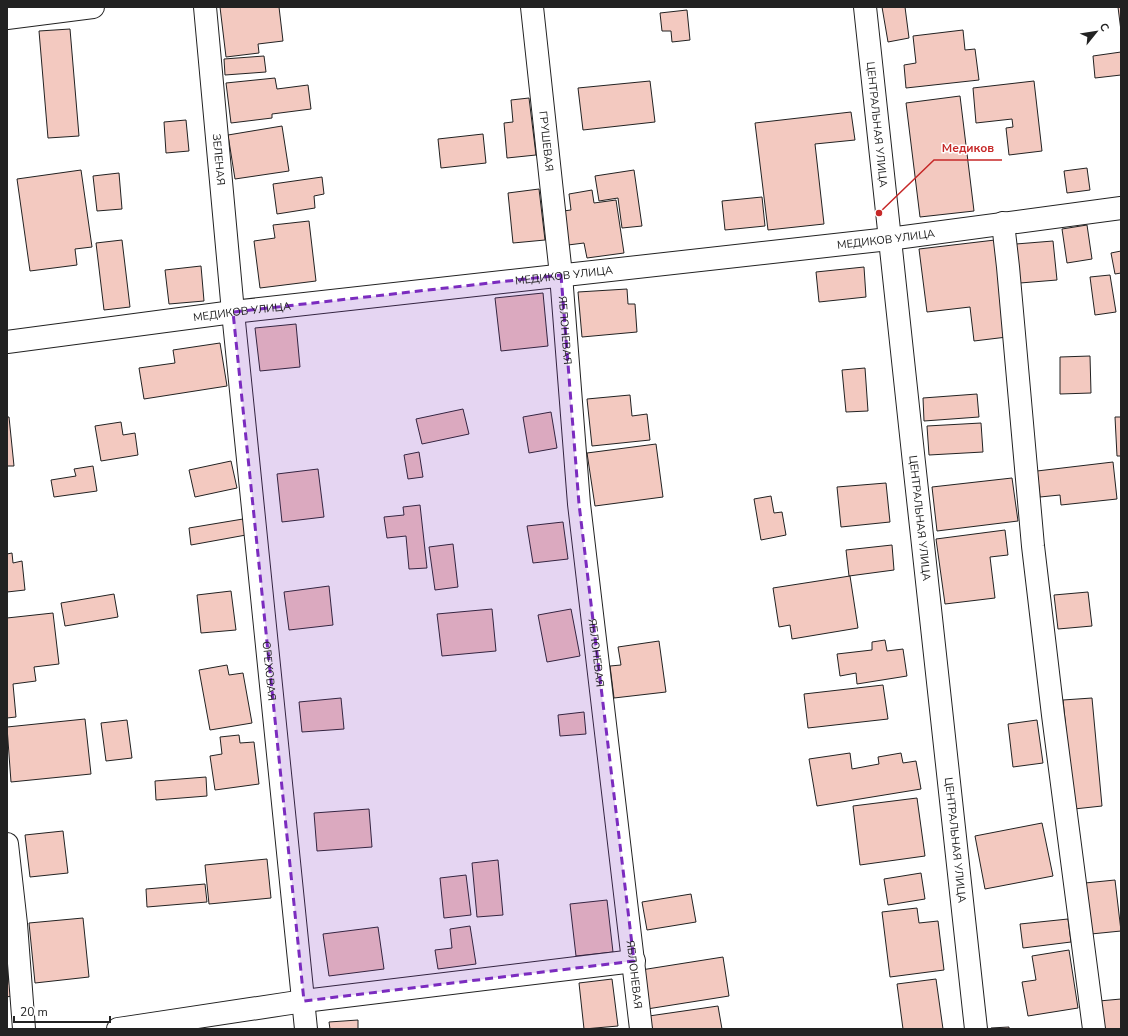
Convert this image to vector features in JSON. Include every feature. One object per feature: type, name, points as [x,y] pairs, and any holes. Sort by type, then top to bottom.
[{"type":"street","points":[[7,18],[93,7]]},
{"type":"street","name":"ЗЕЛЕНАЯ","points":[[205,7],[233,312]]},
{"type":"street","name":"ГРУШЕВАЯ","points":[[532,7],[561,275]]},
{"type":"street","name":"ЦЕНТРАЛЬНАЯ УЛИЦА","points":[[866,7],[889,239],[976,1029]]},
{"type":"street","name":"МЕДИКОВ УЛИЦА","points":[[7,342],[233,312],[889,239],[1121,208]]},
{"type":"street","points":[[1003,223],[1036,569],[1053,715],[1094,1029]]},
{"type":"street","name":"ЯБЛОНЕВАЯ","points":[[561,275],[579,504],[641,1029]]},
{"type":"street","name":"ОРЕХОВАЯ","points":[[233,312],[306,1029]]},
{"type":"street","points":[[7,844],[16,924],[24,1029]]},
{"type":"street","points":[[118,1029],[304,1001],[634,961]]},
{"type":"highlighted area","points":[[561,275],[579,504],[634,961],[304,1001],[233,312]]},
{"type":"building","points":[[220,7],[279,7],[283,41],[258,44],[259,53],[226,57]]},
{"type":"building","points":[[882,7],[905,7],[909,38],[888,42]]},
{"type":"building","points":[[1118,7],[1121,7],[1121,31]]},
{"type":"building","points":[[687,10],[690,40],[672,42],[671,31],[662,31],[660,13]]},
{"type":"building","points":[[70,29],[79,136],[48,138],[39,31]]},
{"type":"building","points":[[963,30],[965,50],[975,49],[979,80],[906,88],[904,65],[916,63],[913,36]]},
{"type":"building","points":[[1121,52],[1121,75],[1095,78],[1093,56]]},
{"type":"building","points":[[264,56],[266,72],[225,75],[224,59]]},
{"type":"building","points":[[275,78],[277,89],[308,85],[311,109],[272,114],[272,118],[231,123],[226,83]]},
{"type":"building","points":[[650,81],[655,122],[583,130],[578,88]]},
{"type":"building","points":[[1034,81],[1042,151],[1009,155],[1006,128],[1013,127],[1012,119],[976,123],[973,88]]},
{"type":"building","points":[[960,96],[974,211],[920,217],[906,103]]},
{"type":"building","points":[[529,98],[536,155],[507,158],[504,123],[513,122],[511,100]]},
{"type":"building","points":[[851,112],[855,140],[815,144],[824,224],[768,230],[755,123]]},
{"type":"building","points":[[186,120],[189,151],[166,153],[164,122]]},
{"type":"building","points":[[282,126],[289,171],[235,179],[228,135]]},
{"type":"building","points":[[483,134],[486,163],[441,168],[438,139]]},
{"type":"building","points":[[1087,168],[1090,190],[1067,193],[1064,171]]},
{"type":"building","points":[[81,170],[92,247],[75,249],[77,265],[30,271],[17,179]]},
{"type":"building","points":[[634,170],[642,226],[622,228],[618,198],[599,201],[595,176]]},
{"type":"building","points":[[119,173],[122,209],[97,211],[93,176]]},
{"type":"building","points":[[322,177],[324,194],[314,196],[315,208],[277,214],[273,184]]},
{"type":"building","points":[[539,189],[545,240],[513,243],[508,193]]},
{"type":"building","points":[[592,190],[594,203],[616,200],[624,253],[587,258],[584,243],[568,245],[563,211],[571,210],[569,194]]},
{"type":"building","points":[[762,197],[765,226],[725,230],[722,201]]},
{"type":"building","points":[[309,221],[316,281],[260,288],[254,241],[275,238],[273,225]]},
{"type":"building","points":[[1087,225],[1092,259],[1067,263],[1062,229]]},
{"type":"building","points":[[122,240],[130,307],[104,310],[96,243]]},
{"type":"building","points":[[995,240],[1007,337],[974,341],[970,307],[927,312],[919,249]]},
{"type":"building","points":[[1053,241],[1057,280],[1020,283],[1016,244]]},
{"type":"building","points":[[1121,251],[1121,273],[1115,274],[1111,253]]},
{"type":"building","points":[[201,266],[204,301],[169,304],[165,270]]},
{"type":"building","points":[[864,267],[866,297],[819,302],[816,272]]},
{"type":"building","points":[[1110,275],[1116,312],[1095,315],[1090,277]]},
{"type":"building","points":[[627,289],[628,304],[635,304],[637,332],[582,337],[578,292]]},
{"type":"building","points":[[543,293],[548,346],[501,351],[495,298]]},
{"type":"building","points":[[296,324],[300,367],[260,371],[255,328]]},
{"type":"building","points":[[220,343],[227,386],[144,399],[139,368],[175,363],[173,350]]},
{"type":"building","points":[[1090,356],[1091,393],[1060,394],[1060,357]]},
{"type":"building","points":[[865,368],[868,411],[846,412],[842,370]]},
{"type":"building","points":[[977,394],[979,417],[924,421],[923,398]]},
{"type":"building","points":[[630,395],[632,416],[647,414],[650,440],[592,446],[587,399]]},
{"type":"building","points":[[463,409],[469,434],[422,444],[416,419]]},
{"type":"building","points":[[551,412],[557,448],[529,453],[523,417]]},
{"type":"building","points":[[7,417],[9,417],[14,466],[7,466]]},
{"type":"building","points":[[1115,417],[1121,417],[1121,456],[1117,456]]},
{"type":"building","points":[[121,422],[123,435],[135,433],[138,455],[101,461],[95,426]]},
{"type":"building","points":[[981,423],[983,452],[929,455],[927,426]]},
{"type":"building","points":[[656,444],[663,497],[595,506],[587,453]]},
{"type":"building","points":[[419,452],[423,477],[408,479],[404,455]]},
{"type":"building","points":[[231,461],[237,488],[195,497],[189,470]]},
{"type":"building","points":[[1113,462],[1117,499],[1061,505],[1060,495],[1040,497],[1037,471]]},
{"type":"building","points":[[93,466],[97,491],[54,497],[51,480],[76,476],[74,469]]},
{"type":"building","points":[[318,469],[324,517],[282,522],[277,474]]},
{"type":"building","points":[[1012,478],[1018,521],[937,531],[932,487]]},
{"type":"building","points":[[886,483],[890,522],[841,527],[837,487]]},
{"type":"building","points":[[771,496],[774,513],[782,512],[786,535],[761,540],[754,499]]},
{"type":"building","points":[[420,505],[427,568],[409,569],[406,536],[387,538],[384,517],[404,515],[403,507]]},
{"type":"building","points":[[243,519],[246,535],[191,545],[189,528]]},
{"type":"building","points":[[563,522],[568,559],[533,563],[527,526]]},
{"type":"building","points":[[1005,530],[1008,555],[990,557],[995,598],[945,604],[936,539]]},
{"type":"building","points":[[453,544],[458,587],[435,590],[429,547]]},
{"type":"building","points":[[892,545],[894,570],[849,576],[846,550]]},
{"type":"building","points":[[12,553],[13,563],[22,561],[25,590],[7,592],[7,554]]},
{"type":"building","points":[[850,576],[858,628],[792,639],[790,625],[779,627],[773,588]]},
{"type":"building","points":[[329,586],[333,625],[289,630],[284,592]]},
{"type":"building","points":[[231,591],[236,630],[201,633],[197,595]]},
{"type":"building","points":[[1088,592],[1092,626],[1058,629],[1054,595]]},
{"type":"building","points":[[114,594],[118,617],[65,626],[61,603]]},
{"type":"building","points":[[492,609],[496,651],[442,656],[437,614]]},
{"type":"building","points":[[571,609],[580,656],[547,662],[538,615]]},
{"type":"building","points":[[53,613],[59,664],[34,667],[36,681],[13,684],[16,717],[7,718],[7,618]]},
{"type":"building","points":[[885,640],[887,651],[903,649],[907,676],[857,684],[856,673],[840,676],[837,654],[872,650],[872,642]]},
{"type":"building","points":[[659,641],[666,692],[614,698],[610,666],[621,665],[618,647]]},
{"type":"building","points":[[227,665],[229,675],[243,673],[252,723],[210,730],[199,670]]},
{"type":"building","points":[[883,685],[888,719],[808,728],[804,694]]},
{"type":"building","points":[[341,698],[344,729],[302,732],[299,702]]},
{"type":"building","points":[[1092,698],[1102,806],[1074,809],[1063,700]]},
{"type":"building","points":[[584,712],[586,734],[560,736],[558,715]]},
{"type":"building","points":[[85,719],[91,774],[11,782],[7,727]]},
{"type":"building","points":[[127,720],[132,758],[106,761],[101,723]]},
{"type":"building","points":[[1037,720],[1043,763],[1013,767],[1008,724]]},
{"type":"building","points":[[239,735],[240,743],[254,742],[259,784],[215,790],[210,756],[222,754],[220,737]]},
{"type":"building","points":[[850,753],[852,769],[879,764],[878,757],[901,753],[903,763],[916,761],[921,789],[817,806],[809,759]]},
{"type":"building","points":[[206,777],[207,796],[156,800],[155,781]]},
{"type":"building","points":[[917,798],[925,856],[860,865],[853,806]]},
{"type":"building","points":[[369,809],[372,847],[317,851],[314,813]]},
{"type":"building","points":[[1042,823],[1053,876],[985,889],[975,836]]},
{"type":"building","points":[[63,831],[68,873],[30,877],[25,835]]},
{"type":"building","points":[[267,859],[271,898],[209,904],[205,865]]},
{"type":"building","points":[[498,860],[503,915],[477,917],[472,863]]},
{"type":"building","points":[[921,873],[925,899],[888,905],[884,879]]},
{"type":"building","points":[[466,875],[471,915],[444,918],[440,878]]},
{"type":"building","points":[[1115,880],[1121,931],[1091,934],[1085,883]]},
{"type":"building","points":[[205,884],[207,902],[147,907],[146,889]]},
{"type":"building","points":[[691,894],[696,922],[647,930],[642,902]]},
{"type":"building","points":[[607,900],[613,952],[576,956],[570,904]]},
{"type":"building","points":[[917,908],[919,923],[938,921],[944,970],[890,977],[882,912]]},
{"type":"building","points":[[83,918],[89,977],[35,983],[29,923]]},
{"type":"building","points":[[1068,919],[1071,942],[1023,948],[1020,924]]},
{"type":"building","points":[[470,926],[476,964],[438,969],[435,950],[452,948],[450,929]]},
{"type":"building","points":[[378,927],[384,969],[329,976],[323,934]]},
{"type":"building","points":[[1069,950],[1078,1008],[1028,1016],[1022,982],[1036,980],[1032,956]]},
{"type":"building","points":[[723,957],[729,996],[647,1009],[641,970]]},
{"type":"building","points":[[7,968],[11,996],[7,997]]},
{"type":"building","points":[[612,979],[618,1026],[584,1029],[579,983]]},
{"type":"building","points":[[936,979],[943,1029],[903,1029],[897,984]]},
{"type":"building","points":[[1121,999],[1121,1029],[1102,1029],[1099,1001]]},
{"type":"building","points":[[718,1006],[722,1029],[651,1029],[649,1016]]},
{"type":"building","points":[[358,1020],[358,1029],[330,1029],[329,1022]]},
{"type":"building","points":[[1009,1027],[1009,1029],[991,1029],[991,1028]]},
{"type":"place","name":"Медиков","points":[[879,213]]}]
